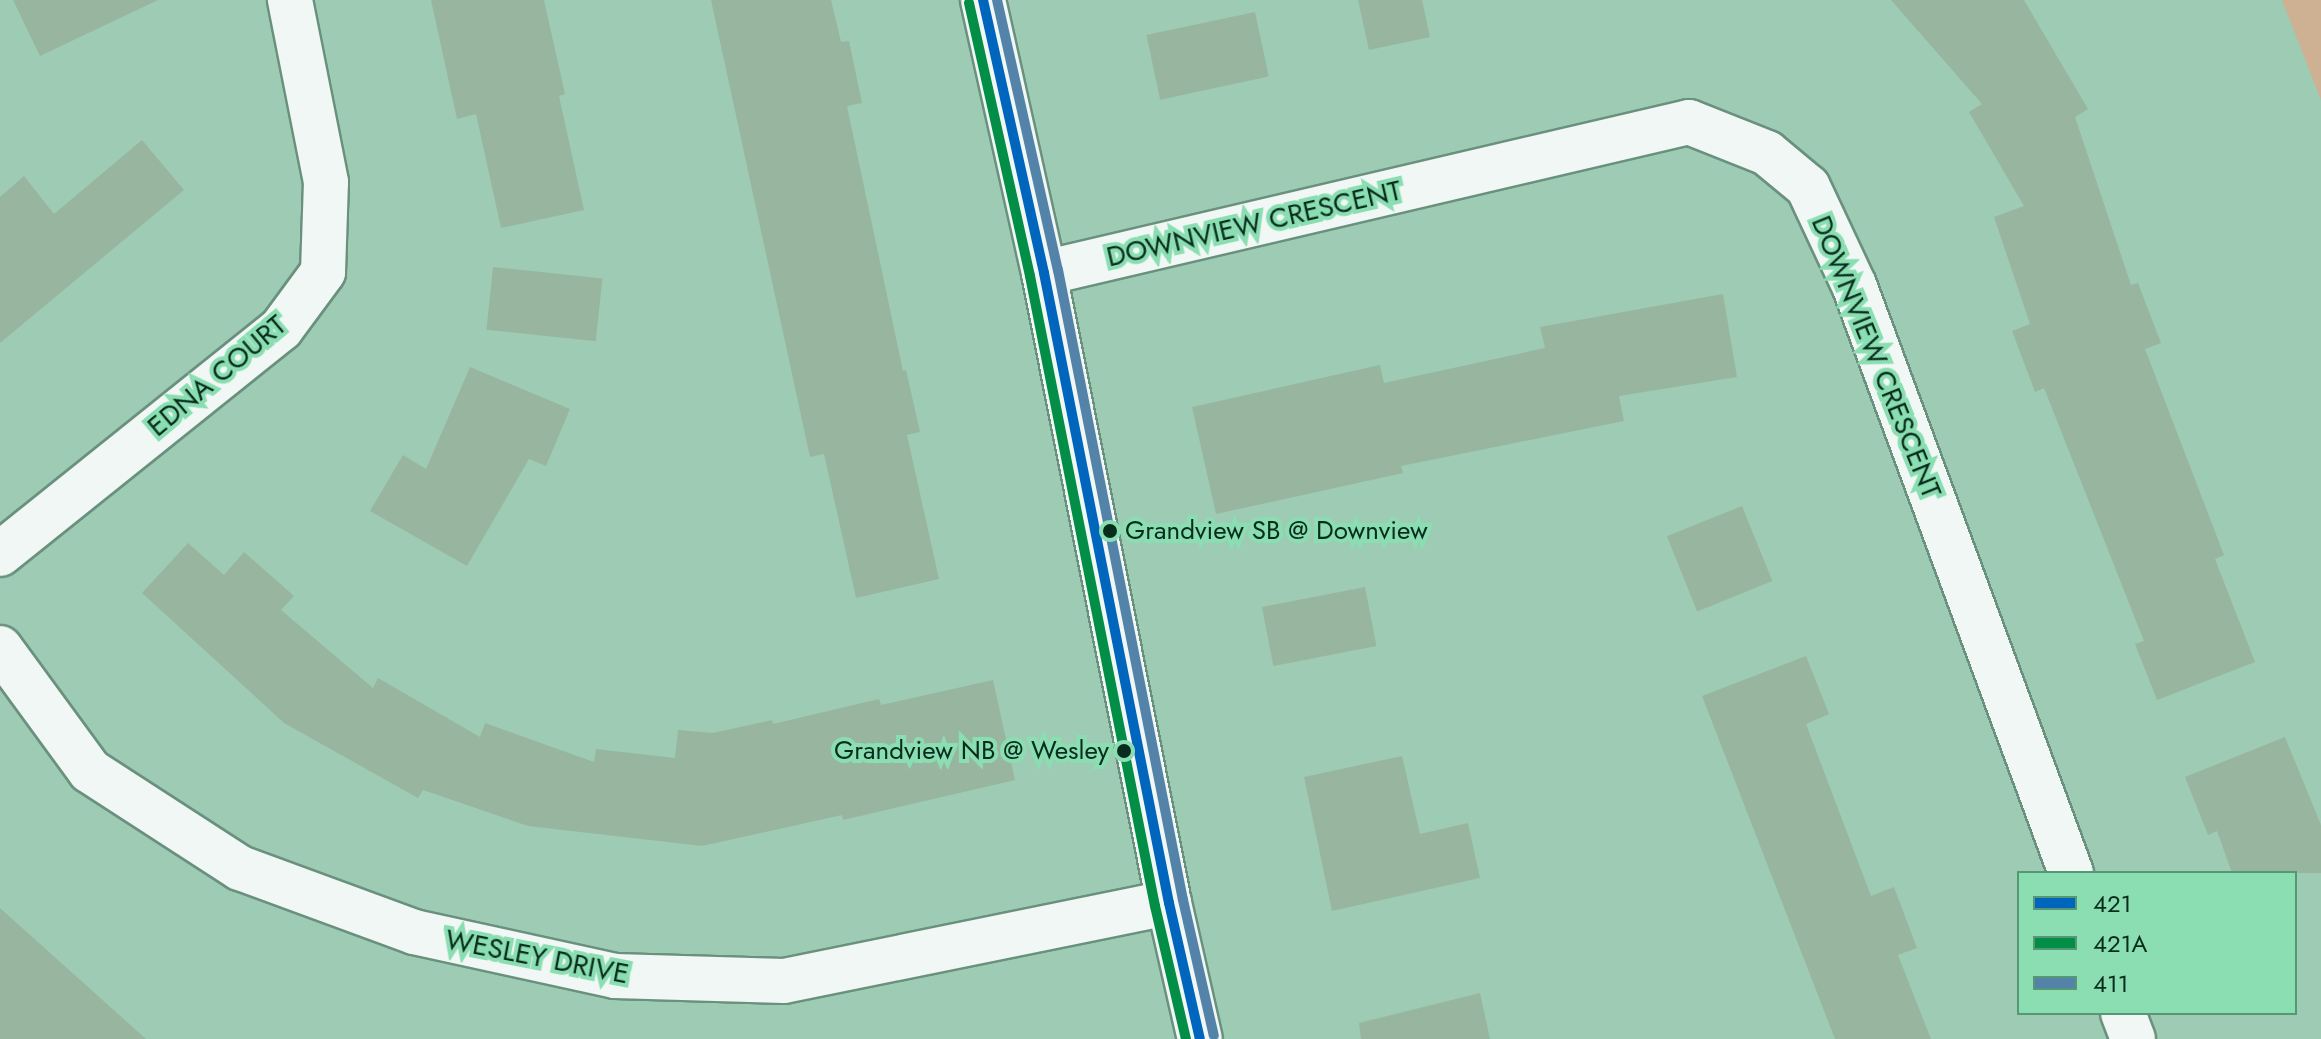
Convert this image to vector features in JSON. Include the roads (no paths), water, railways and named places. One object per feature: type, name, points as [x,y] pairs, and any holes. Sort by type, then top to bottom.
[{"type":"street","name":"EDNA COURT","points":[[0,554],[281,329],[323,272],[326,182],[290,0]]},
{"type":"street","points":[[983,0],[1044,273],[1169,903],[1200,1039]]},
{"type":"street","name":"DOWNVIEW CRESCENT","points":[[1044,273],[1689,122],[1767,153],[1808,187],[1854,285],[2070,871]]},
{"type":"street","name":"WESLEY DRIVE","points":[[0,648],[90,771],[240,868],[414,932],[599,973],[784,981],[1169,903]]},
{"type":"street","points":[[2124,1015],[2133,1039]]},
{"type":"place","name":"Grandview SB @ Downview","points":[[1110,531]]},
{"type":"place","name":"Grandview NB @ Wesley","points":[[1124,751]]}]
